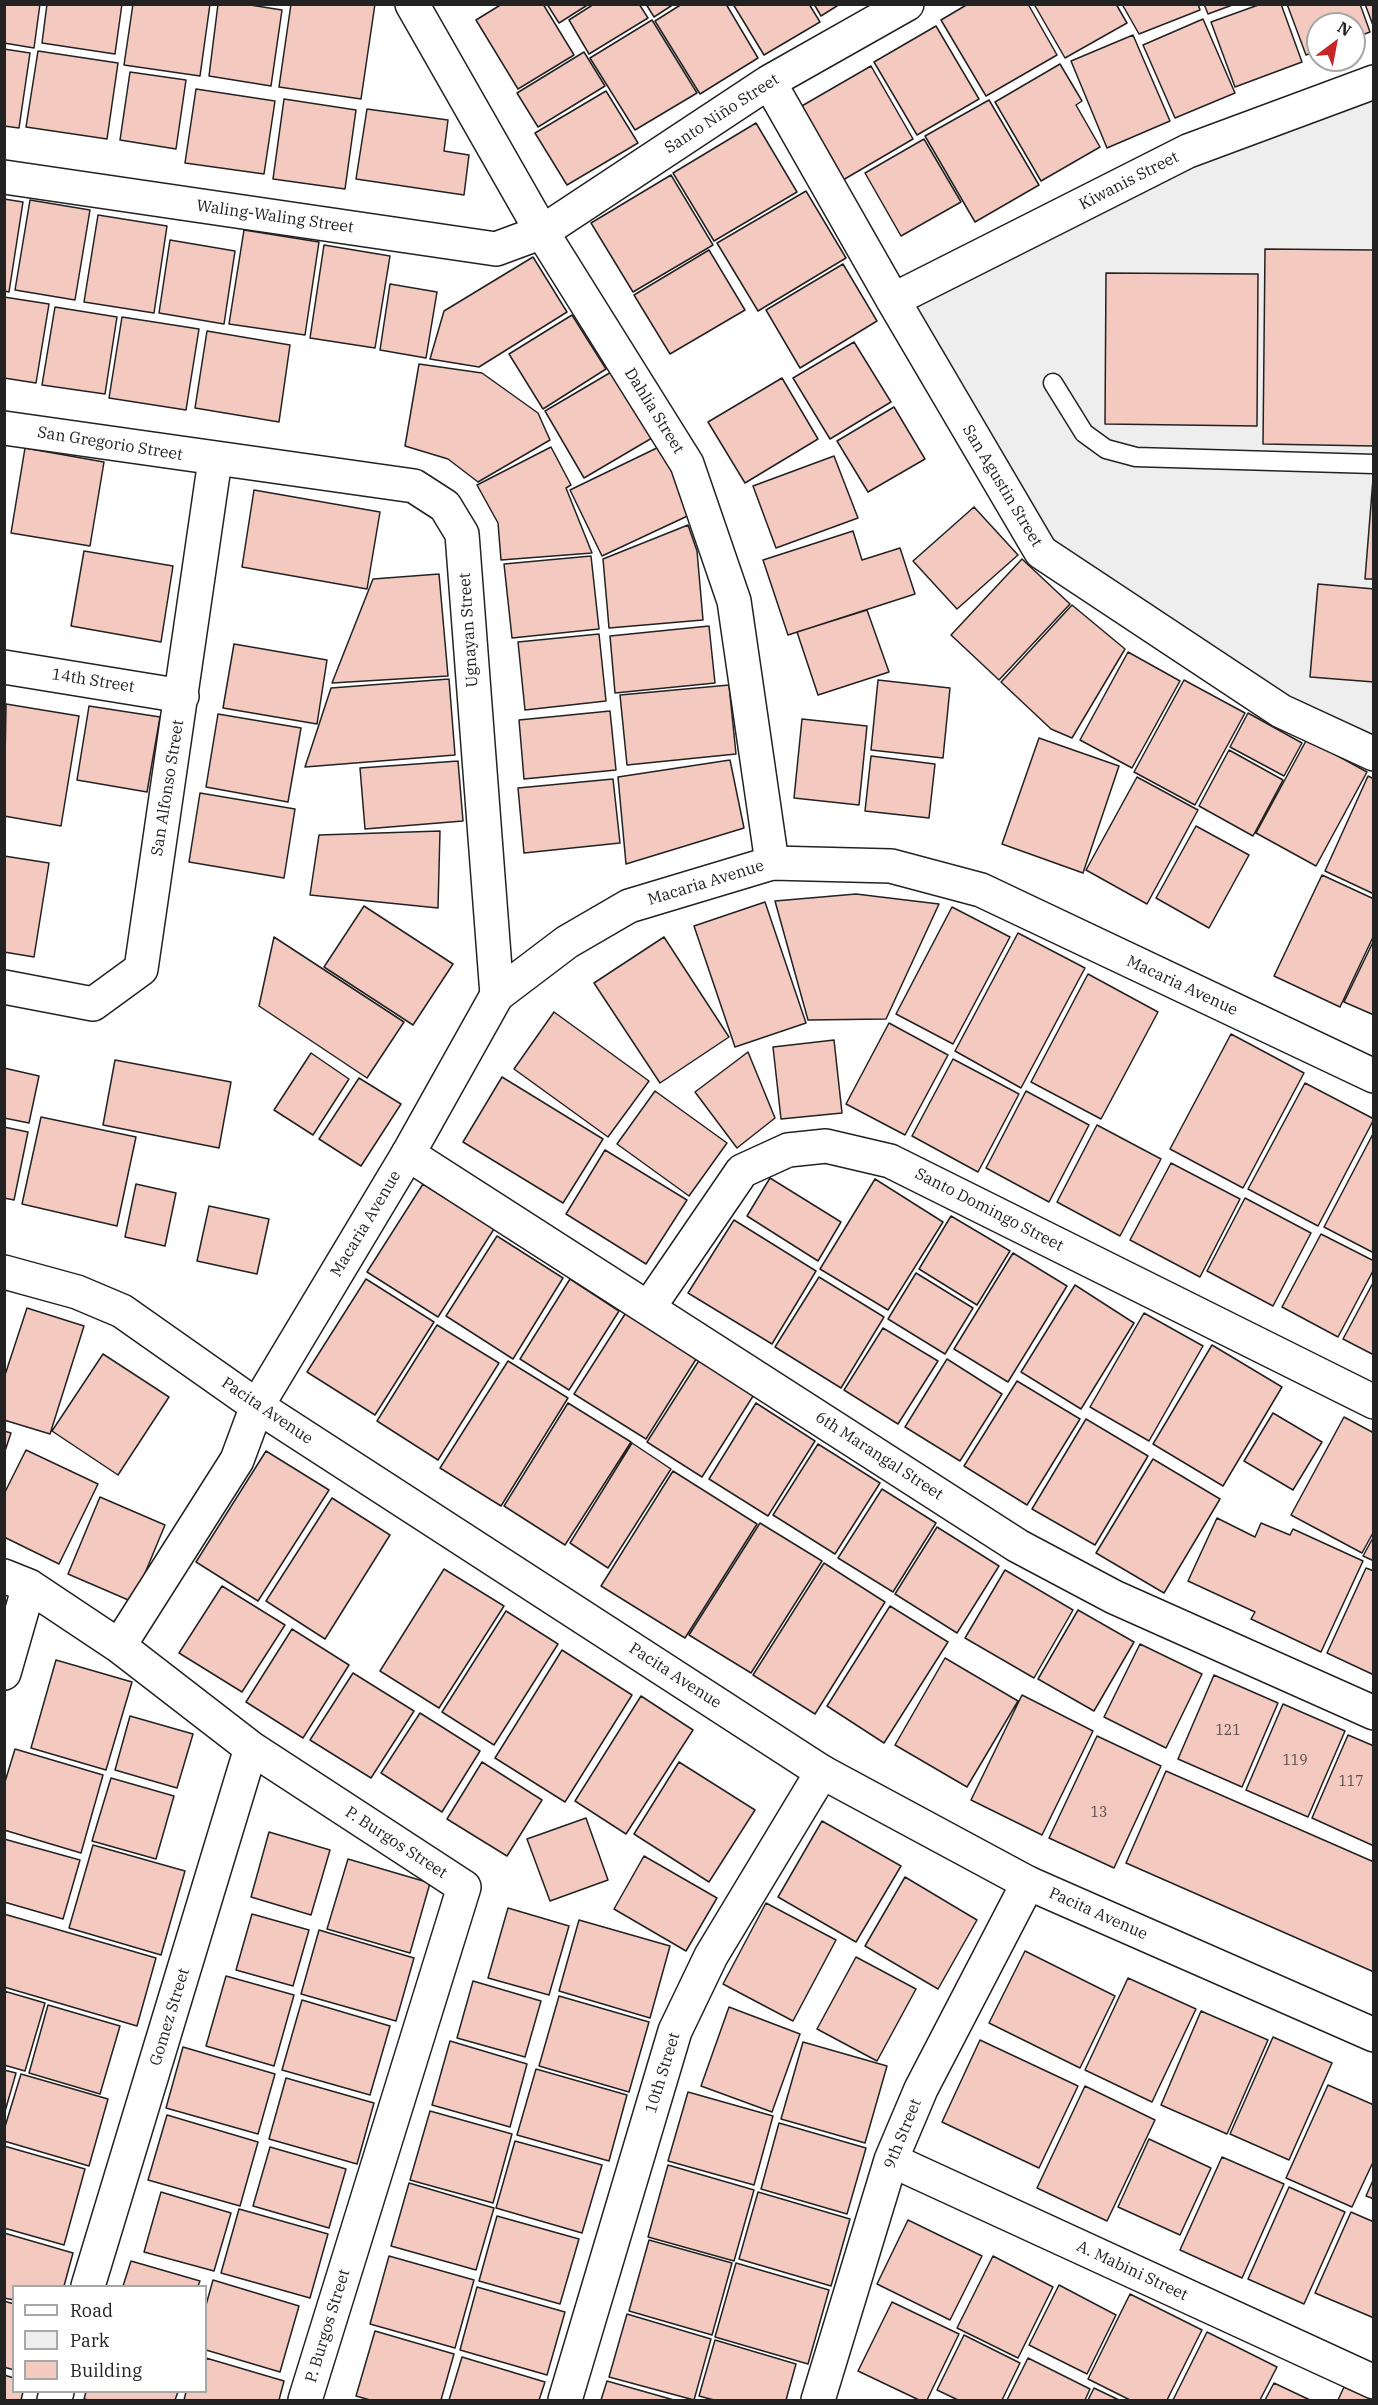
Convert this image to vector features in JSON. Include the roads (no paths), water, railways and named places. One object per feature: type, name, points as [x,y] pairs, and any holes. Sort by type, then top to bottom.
[{"type":"street","name":"Santo Niño Street","points":[[542,232],[769,82],[907,4]]},
{"type":"street","name":"Dahlia Street","points":[[419,7],[542,232],[687,464],[734,601],[771,863]]},
{"type":"street","name":"San Agustin Street","points":[[769,82],[893,300],[1041,552],[1281,711],[1374,754]]},
{"type":"street","name":"Kiwanis Street","points":[[893,300],[1188,151],[1374,82]]},
{"type":"street","name":"Waling-Waling Street","points":[[4,177],[496,249],[542,232]]},
{"type":"street","name":"San Gregorio Street","points":[[4,428],[215,460]]},
{"type":"street","name":"San Alfonso Street","points":[[4,987],[93,1004],[141,969],[215,460]]},
{"type":"street","name":"Ugnayan Street","points":[[215,460],[414,486],[445,506],[462,534],[497,995]]},
{"type":"street","name":"14th Street","points":[[4,667],[182,696]]},
{"type":"street","name":"Macaria Avenue","points":[[119,1646],[237,1460],[257,1406],[408,1154],[497,995],[567,942],[629,906],[771,863],[891,866],[981,890],[1374,1076]]},
{"type":"street","name":"Santo Domingo Street","points":[[649,1307],[742,1171],[788,1150],[826,1146],[890,1161],[1374,1402]]},
{"type":"street","name":"6th Marangal Street","points":[[408,1154],[452,1185],[649,1307],[1018,1546],[1114,1597],[1374,1713]]},
{"type":"street","name":"Pacita Avenue","points":[[4,1272],[77,1292],[122,1311],[257,1406],[822,1772],[1028,1883],[1374,2035]]},
{"type":"street","name":"P. Burgos Street","points":[[17,1581],[119,1646],[251,1748],[464,1887],[305,2400]]},
{"type":"street","points":[[4,1673],[17,1581]]},
{"type":"street","name":"Gomez Street","points":[[88,2285],[251,1748]]},
{"type":"street","name":"10th Street","points":[[565,2400],[675,2031],[711,1956],[822,1772]]},
{"type":"street","name":"9th Street","points":[[818,2400],[891,2160],[921,2089],[1028,1883]]},
{"type":"street","name":"A. Mabini Street","points":[[891,2160],[1374,2382]]},
{"type":"lane","points":[[1053,383],[1084,433],[1106,449],[1136,457],[1374,464]]}]
